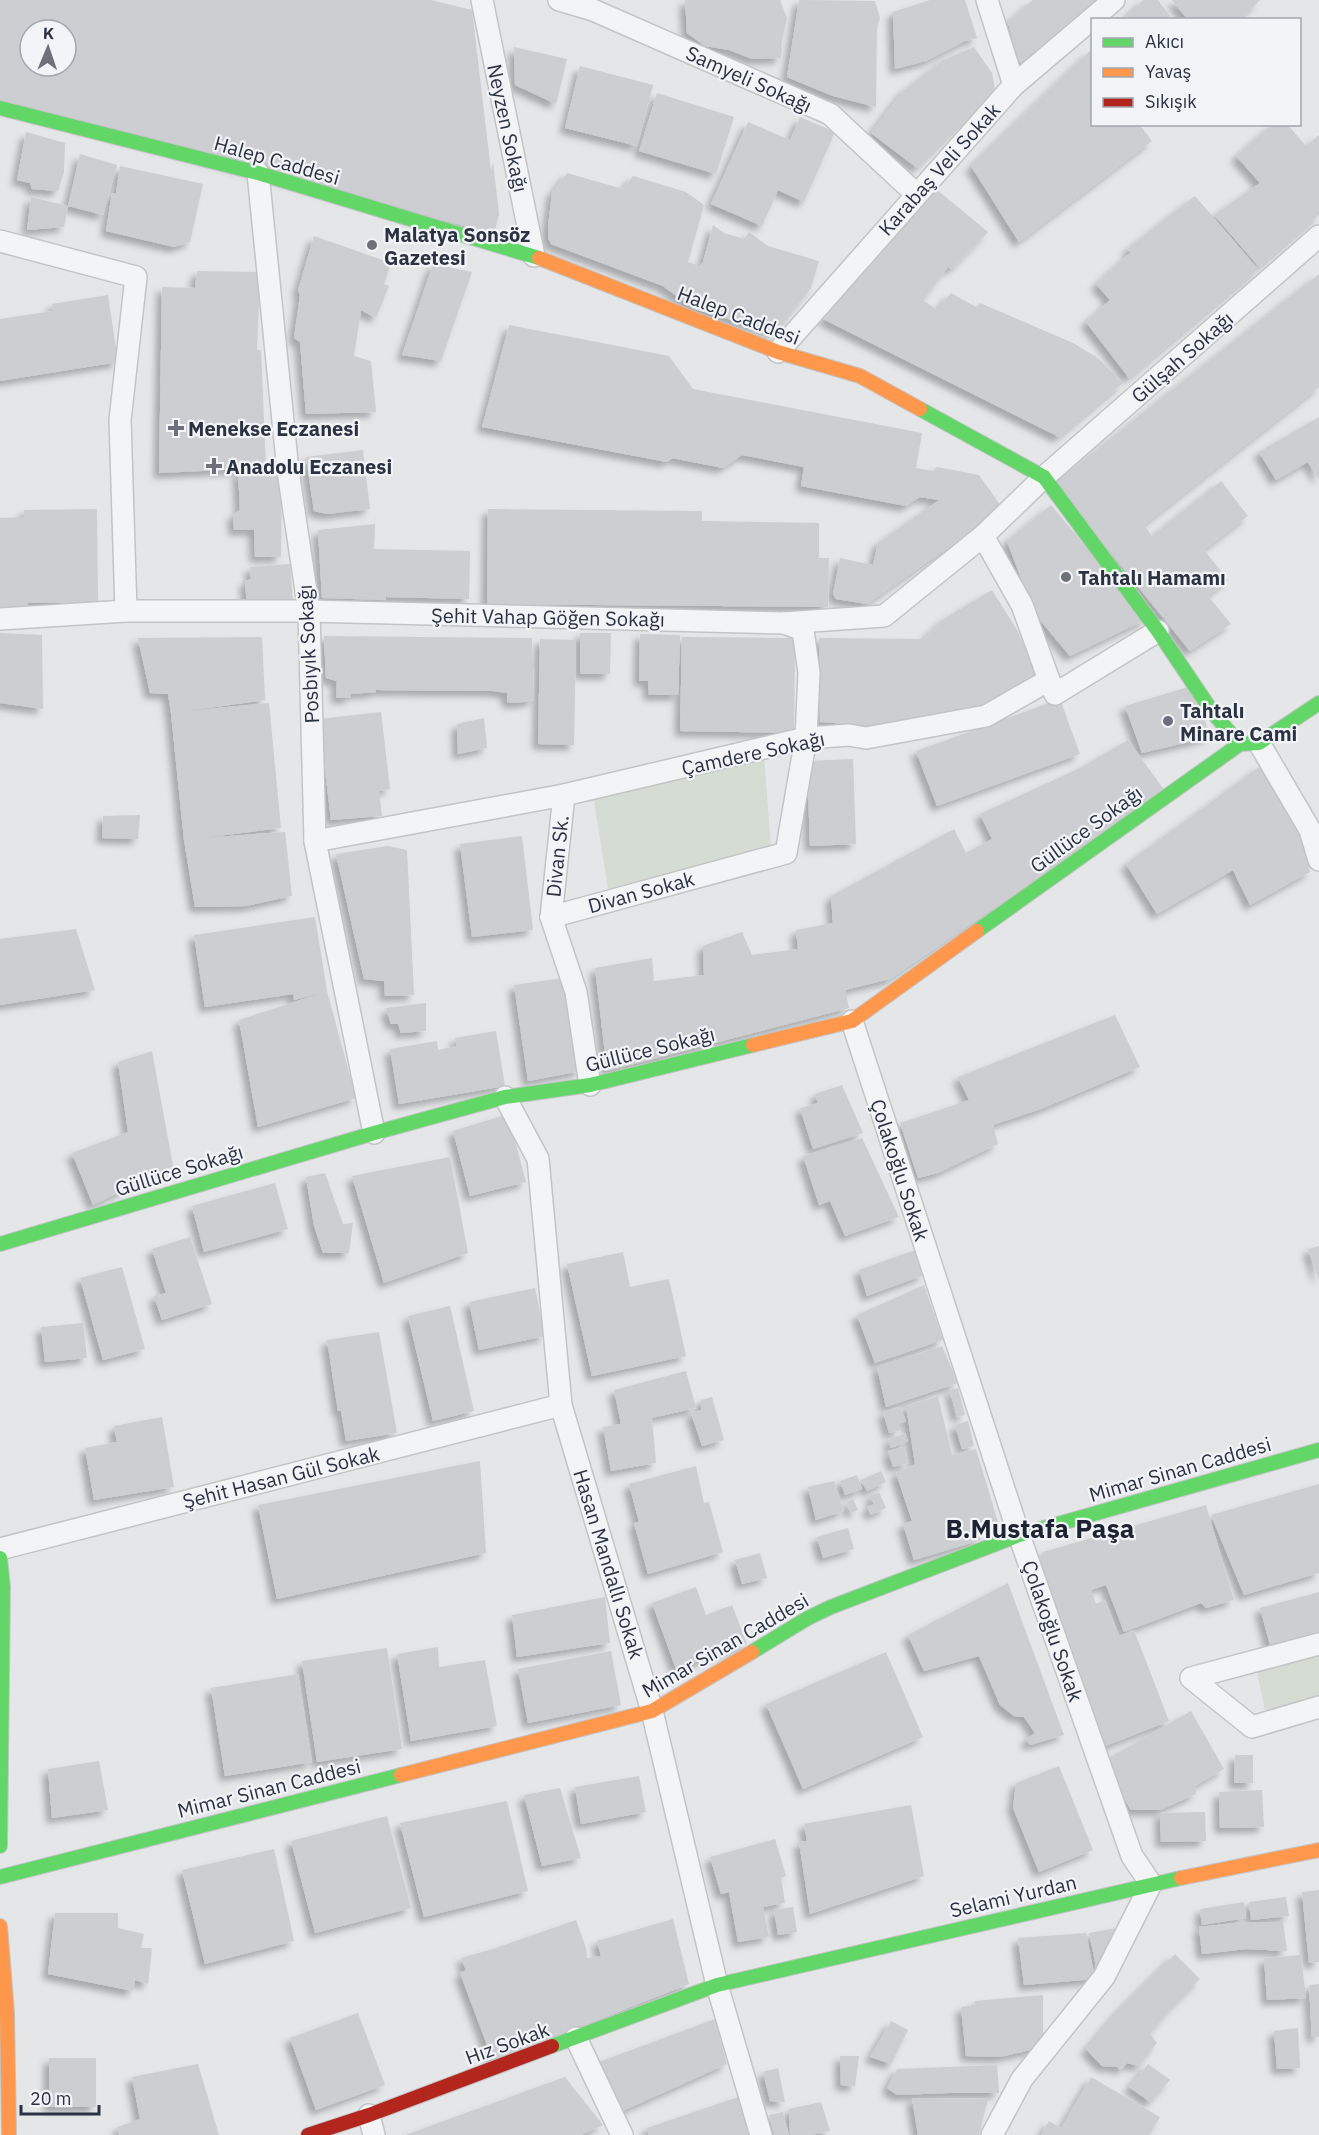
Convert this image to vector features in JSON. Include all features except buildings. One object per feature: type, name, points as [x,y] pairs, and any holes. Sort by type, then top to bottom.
[{"type":"street","name":"Neyzen Sokağı","points":[[482,0],[534,256]]},
{"type":"street","name":"Samyeli Sokağı","points":[[559,0],[592,10],[830,114],[916,194]]},
{"type":"street","points":[[987,0],[1014,86]]},
{"type":"street","name":"Karabaş Veli Sokak","points":[[1093,18],[1114,0]]},
{"type":"street","name":"Karabaş Veli Sokak","points":[[778,352],[1014,86],[1091,20]]},
{"type":"street","name":"Halep Caddesi","points":[[0,108],[258,173],[534,256],[778,352],[860,376],[1044,477],[1158,631],[1213,712],[1249,743]]},
{"type":"street","name":"Posbıyık Sokağı","points":[[258,173],[288,471],[309,611],[315,841],[374,1132]]},
{"type":"street","name":"Gülşah Sokağı","points":[[1044,477],[1319,236]]},
{"type":"street","points":[[0,241],[136,277],[120,420],[126,611]]},
{"type":"street","name":"Şehit Vahap Göğen Sokağı","points":[[0,619],[126,611],[309,611],[784,623],[884,616],[982,536],[1044,477]]},
{"type":"street","points":[[982,536],[1022,605],[1055,694],[1158,631]]},
{"type":"street","points":[[784,623],[803,630],[809,674],[806,738]]},
{"type":"street","name":"Çamdere Sokağı","points":[[315,841],[564,795],[806,738],[849,735],[866,738],[986,716],[1049,680]]},
{"type":"street","points":[[1319,703],[1249,743],[1310,830],[1319,860]]},
{"type":"street","name":"Divan Sokak","points":[[551,917],[786,853],[806,738]]},
{"type":"street","name":"Güllüce Sokağı","points":[[0,1244],[374,1132],[505,1097],[590,1084],[852,1020],[1249,743]]},
{"type":"street","name":"Divan Sk.","points":[[551,917],[564,795]]},
{"type":"street","points":[[551,917],[576,992],[590,1084]]},
{"type":"street","name":"Çolakoğlu Sokak","points":[[852,1020],[1018,1534],[1132,1856],[1151,1884]]},
{"type":"street","name":"Hasan Mandallı Sokak","points":[[505,1097],[537,1159],[561,1405],[652,1711],[717,1984],[761,2135]]},
{"type":"street","name":"Şehit Hasan Gül Sokak","points":[[0,1549],[561,1405]]},
{"type":"street","name":"Mimar Sinan Caddesi","points":[[0,1877],[652,1711],[808,1618],[1018,1534],[1319,1450]]},
{"type":"street","points":[[0,1558],[3,1587],[0,1837]]},
{"type":"street","points":[[1319,1644],[1191,1678],[1252,1727],[1319,1707]]},
{"type":"street","name":"Selami Yurdan","points":[[717,1984],[1151,1884],[1294,1854],[1319,1851]]},
{"type":"street","points":[[992,2135],[1022,2079],[1104,1977],[1151,1884]]},
{"type":"street","points":[[0,1926],[7,2013],[9,2135]]},
{"type":"street","name":"Hız Sokak","points":[[308,2135],[371,2125],[576,2038],[717,1984]]},
{"type":"street","points":[[576,2038],[622,2135]]},
{"type":"shaded area","points":[[764,756],[771,848],[608,889],[594,800]]},
{"type":"shaded area","points":[[1319,1652],[1319,1698],[1265,1710],[1256,1667]]},
{"type":"traffic: fast","points":[[0,108],[258,173],[539,258]]},
{"type":"traffic: fast","points":[[920,409],[1044,477],[1158,631],[1213,713],[1240,744],[1259,743],[1319,703]]},
{"type":"traffic: fast","points":[[977,931],[1240,744]]},
{"type":"traffic: fast","points":[[0,1244],[374,1133],[505,1097],[590,1085],[753,1045]]},
{"type":"traffic: fast","points":[[752,1652],[808,1618],[831,1607],[1019,1535],[1319,1450]]},
{"type":"traffic: fast","points":[[0,1558],[3,1587],[0,1846]]},
{"type":"traffic: fast","points":[[0,1877],[401,1775]]},
{"type":"traffic: fast","points":[[552,2046],[717,1985],[1181,1878]]},
{"type":"traffic: slow","points":[[539,258],[778,352],[860,376],[920,409]]},
{"type":"traffic: slow","points":[[753,1045],[852,1021],[977,931]]},
{"type":"traffic: slow","points":[[401,1775],[652,1711],[752,1652]]},
{"type":"traffic: slow","points":[[1181,1878],[1319,1850]]},
{"type":"traffic: slow","points":[[0,1926],[7,2013],[9,2135]]},
{"type":"traffic: jam","points":[[308,2135],[369,2115],[552,2046]]},
{"type":"place","name":"Malatya Sonsöz Gazetesi","points":[[372,245]]},
{"type":"place","name":"Menekse Eczanesi","points":[[176,428]]},
{"type":"place","name":"Anadolu Eczanesi","points":[[214,466]]},
{"type":"place","name":"Tahtalı Hamamı","points":[[1066,577]]},
{"type":"place","name":"Tahtalı Minare Cami","points":[[1168,721]]},
{"type":"district","name":"B.Mustafa Paşa","points":[[1040,1528]]}]
